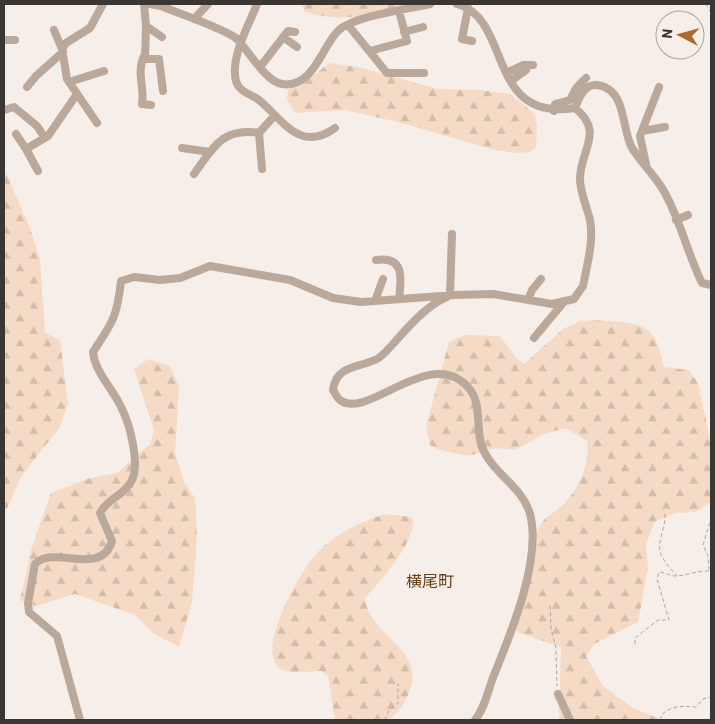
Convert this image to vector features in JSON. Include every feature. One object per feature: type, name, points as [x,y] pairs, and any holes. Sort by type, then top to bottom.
[{"type":"street","points":[[27,87],[63,51],[66,43],[90,28],[103,4]]},
{"type":"street","points":[[144,4],[146,26],[145,59],[159,59],[163,91]]},
{"type":"street","points":[[150,4],[194,19],[235,37],[270,79],[282,84],[292,83],[312,72],[332,37],[348,25],[430,4]]},
{"type":"street","points":[[194,19],[208,4]]},
{"type":"street","points":[[257,4],[238,52],[236,80],[243,91],[258,99],[294,133],[304,137],[323,136],[335,128]]},
{"type":"street","points":[[458,4],[468,8],[488,28],[499,61],[515,89],[529,101],[542,108],[554,111],[574,108],[587,87],[594,85],[605,87],[620,104],[631,146],[662,189],[702,283],[711,285]]},
{"type":"street","points":[[468,8],[462,39],[472,40]]},
{"type":"street","points":[[370,51],[407,41],[399,11]]},
{"type":"street","points":[[348,25],[387,73],[424,73]]},
{"type":"street","points":[[146,26],[162,37]]},
{"type":"street","points":[[404,32],[423,27]]},
{"type":"street","points":[[54,30],[63,51],[69,82],[97,123]]},
{"type":"street","points":[[260,67],[288,31],[295,32]]},
{"type":"street","points":[[283,37],[297,47]]},
{"type":"street","points":[[4,40],[14,40]]},
{"type":"street","points":[[145,54],[142,61],[140,86],[142,104],[151,105]]},
{"type":"street","points":[[506,73],[523,65],[530,68],[511,81]]},
{"type":"street","points":[[69,82],[104,71]]},
{"type":"street","points":[[554,111],[555,104],[570,100],[576,88],[586,78]]},
{"type":"street","points":[[647,168],[640,136],[659,87]]},
{"type":"street","points":[[26,149],[45,138],[77,94]]},
{"type":"street","points":[[4,110],[14,107],[37,126],[45,138]]},
{"type":"street","points":[[80,720],[57,636],[29,612],[28,603],[36,564],[39,560],[52,558],[85,560],[99,557],[108,550],[112,541],[100,513],[132,481],[135,471],[136,455],[123,410],[94,362],[93,352],[112,324],[119,306],[120,281],[134,277],[160,280],[180,278],[210,266],[290,280],[333,298],[374,301],[493,294],[563,303],[574,299],[583,286],[592,233],[580,181],[590,131],[588,122],[574,108]]},
{"type":"street","points":[[262,169],[259,133],[275,115]]},
{"type":"street","points":[[642,130],[665,127]]},
{"type":"street","points":[[194,174],[223,138],[242,130],[259,133]]},
{"type":"street","points":[[16,134],[38,172]]},
{"type":"street","points":[[182,148],[210,152]]},
{"type":"street","points":[[676,220],[688,215]]},
{"type":"street","points":[[452,234],[452,295]]},
{"type":"street","points":[[376,260],[391,263],[402,272],[399,299]]},
{"type":"street","points":[[374,301],[383,279]]},
{"type":"street","points":[[528,300],[532,290],[541,279]]},
{"type":"street","points":[[452,295],[443,299],[410,325],[378,359],[352,366],[340,375],[334,381],[333,390],[339,400],[347,403],[359,403],[424,375],[455,376],[467,386],[476,399],[482,446],[489,459],[527,504],[533,532],[527,574],[508,642],[475,720]]},
{"type":"street","points":[[534,338],[563,303]]},
{"type":"street","points":[[558,694],[570,720]]},
{"type":"path","points":[[706,4],[711,13]]},
{"type":"path","points":[[665,514],[660,542],[661,556],[677,576]]},
{"type":"path","points":[[634,644],[635,638],[658,620],[669,620],[657,579],[659,572],[677,576],[685,573],[696,574],[702,571],[710,571],[708,556],[703,545],[711,519]]},
{"type":"path","points":[[550,606],[551,629],[556,648],[558,694]]},
{"type":"path","points":[[385,720],[389,710],[398,704],[398,683]]},
{"type":"path","points":[[661,720],[661,715],[670,708],[696,707],[703,699],[711,697]]},
{"type":"green space","points":[[302,4],[404,4],[353,17],[333,17],[304,11]]},
{"type":"green space","points":[[329,63],[358,67],[438,89],[479,90],[510,94],[535,114],[537,126],[536,147],[529,152],[517,153],[494,150],[402,123],[345,110],[295,113],[287,99],[288,89],[299,87]]},
{"type":"green space","points":[[4,168],[30,228],[40,260],[45,333],[60,340],[68,403],[60,427],[22,475],[4,515]]},
{"type":"green space","points":[[580,321],[623,322],[640,326],[650,332],[658,347],[664,367],[689,370],[698,383],[711,443],[711,502],[695,512],[676,513],[654,522],[646,545],[648,568],[638,622],[594,644],[586,656],[603,686],[633,708],[662,720],[559,720],[561,647],[519,633],[513,628],[536,534],[548,516],[564,504],[575,490],[583,474],[587,458],[587,441],[566,428],[544,434],[515,450],[495,448],[468,456],[440,450],[430,445],[426,426],[449,342],[465,335],[500,336],[517,359],[524,364],[563,329]]},
{"type":"green space","points":[[148,359],[170,366],[179,386],[175,453],[184,482],[195,498],[197,536],[192,602],[179,647],[153,633],[135,615],[75,594],[36,606],[20,600],[32,547],[51,493],[90,478],[117,473],[150,444],[154,430],[134,369]]},
{"type":"green space","points":[[384,514],[412,517],[413,526],[410,537],[397,559],[365,598],[368,611],[375,622],[402,650],[409,661],[412,672],[411,686],[403,705],[389,720],[335,720],[328,676],[321,671],[292,672],[281,669],[277,666],[273,655],[273,641],[285,605],[313,558],[321,549],[343,532]]},
{"type":"district","name":"横尾町","points":[[430,580]]}]
